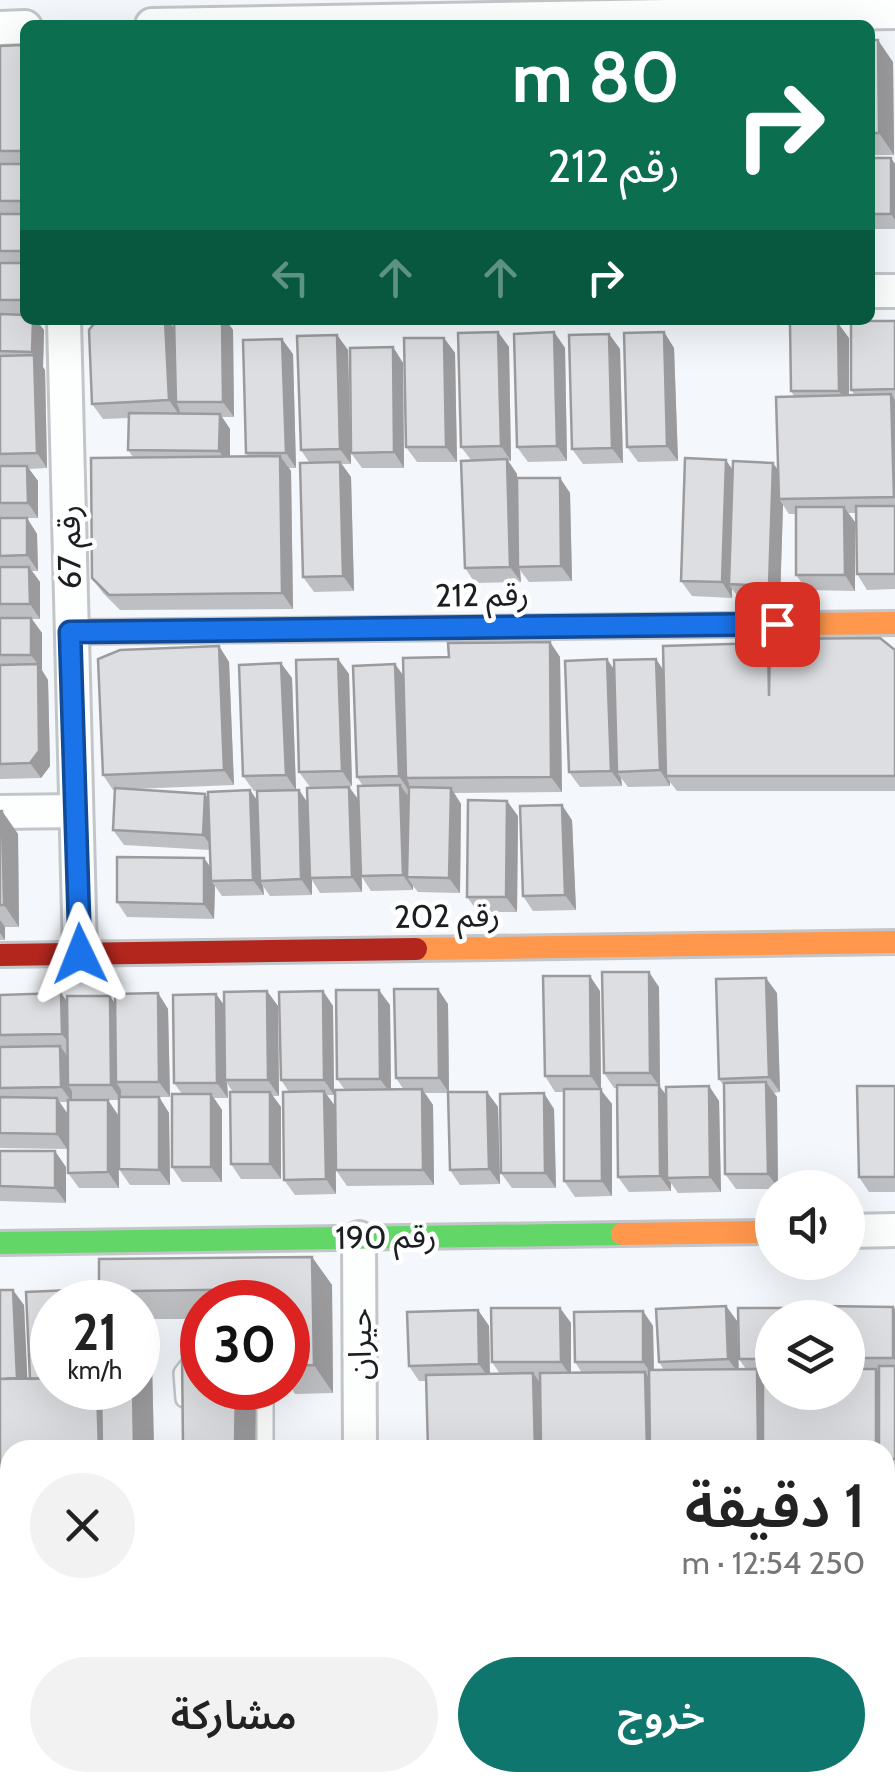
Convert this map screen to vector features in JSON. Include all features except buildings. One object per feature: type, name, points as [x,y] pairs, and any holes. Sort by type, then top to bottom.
[{"type":"street","points":[[233,20],[395,10],[755,20],[895,12]]},
{"type":"street","name":"رقم 67","points":[[64,325],[80,954]]},
{"type":"street","name":"رقم 212","points":[[70,632],[895,623]]},
{"type":"street","points":[[0,812],[76,811]]},
{"type":"street","name":"رقم 202","points":[[0,955],[895,942]]},
{"type":"street","points":[[865,1231],[895,1230]]},
{"type":"street","name":"رقم 190","points":[[0,1243],[755,1232]]},
{"type":"street","name":"حيران","points":[[359,1238],[360,1440]]},
{"type":"lane","points":[[184,1410],[185,1418]]},
{"type":"lane","points":[[265,1410],[266,1440]]},
{"type":"traffic: fast","points":[[71,632],[470,628]]},
{"type":"traffic: fast","points":[[0,1243],[622,1234]]},
{"type":"traffic: slow","points":[[470,628],[895,623]]},
{"type":"traffic: slow","points":[[416,949],[895,942]]},
{"type":"traffic: slow","points":[[622,1234],[755,1232]]},
{"type":"traffic: jam","points":[[0,955],[416,949]]},
{"type":"route","points":[[80,954],[70,632],[777,624]]}]
